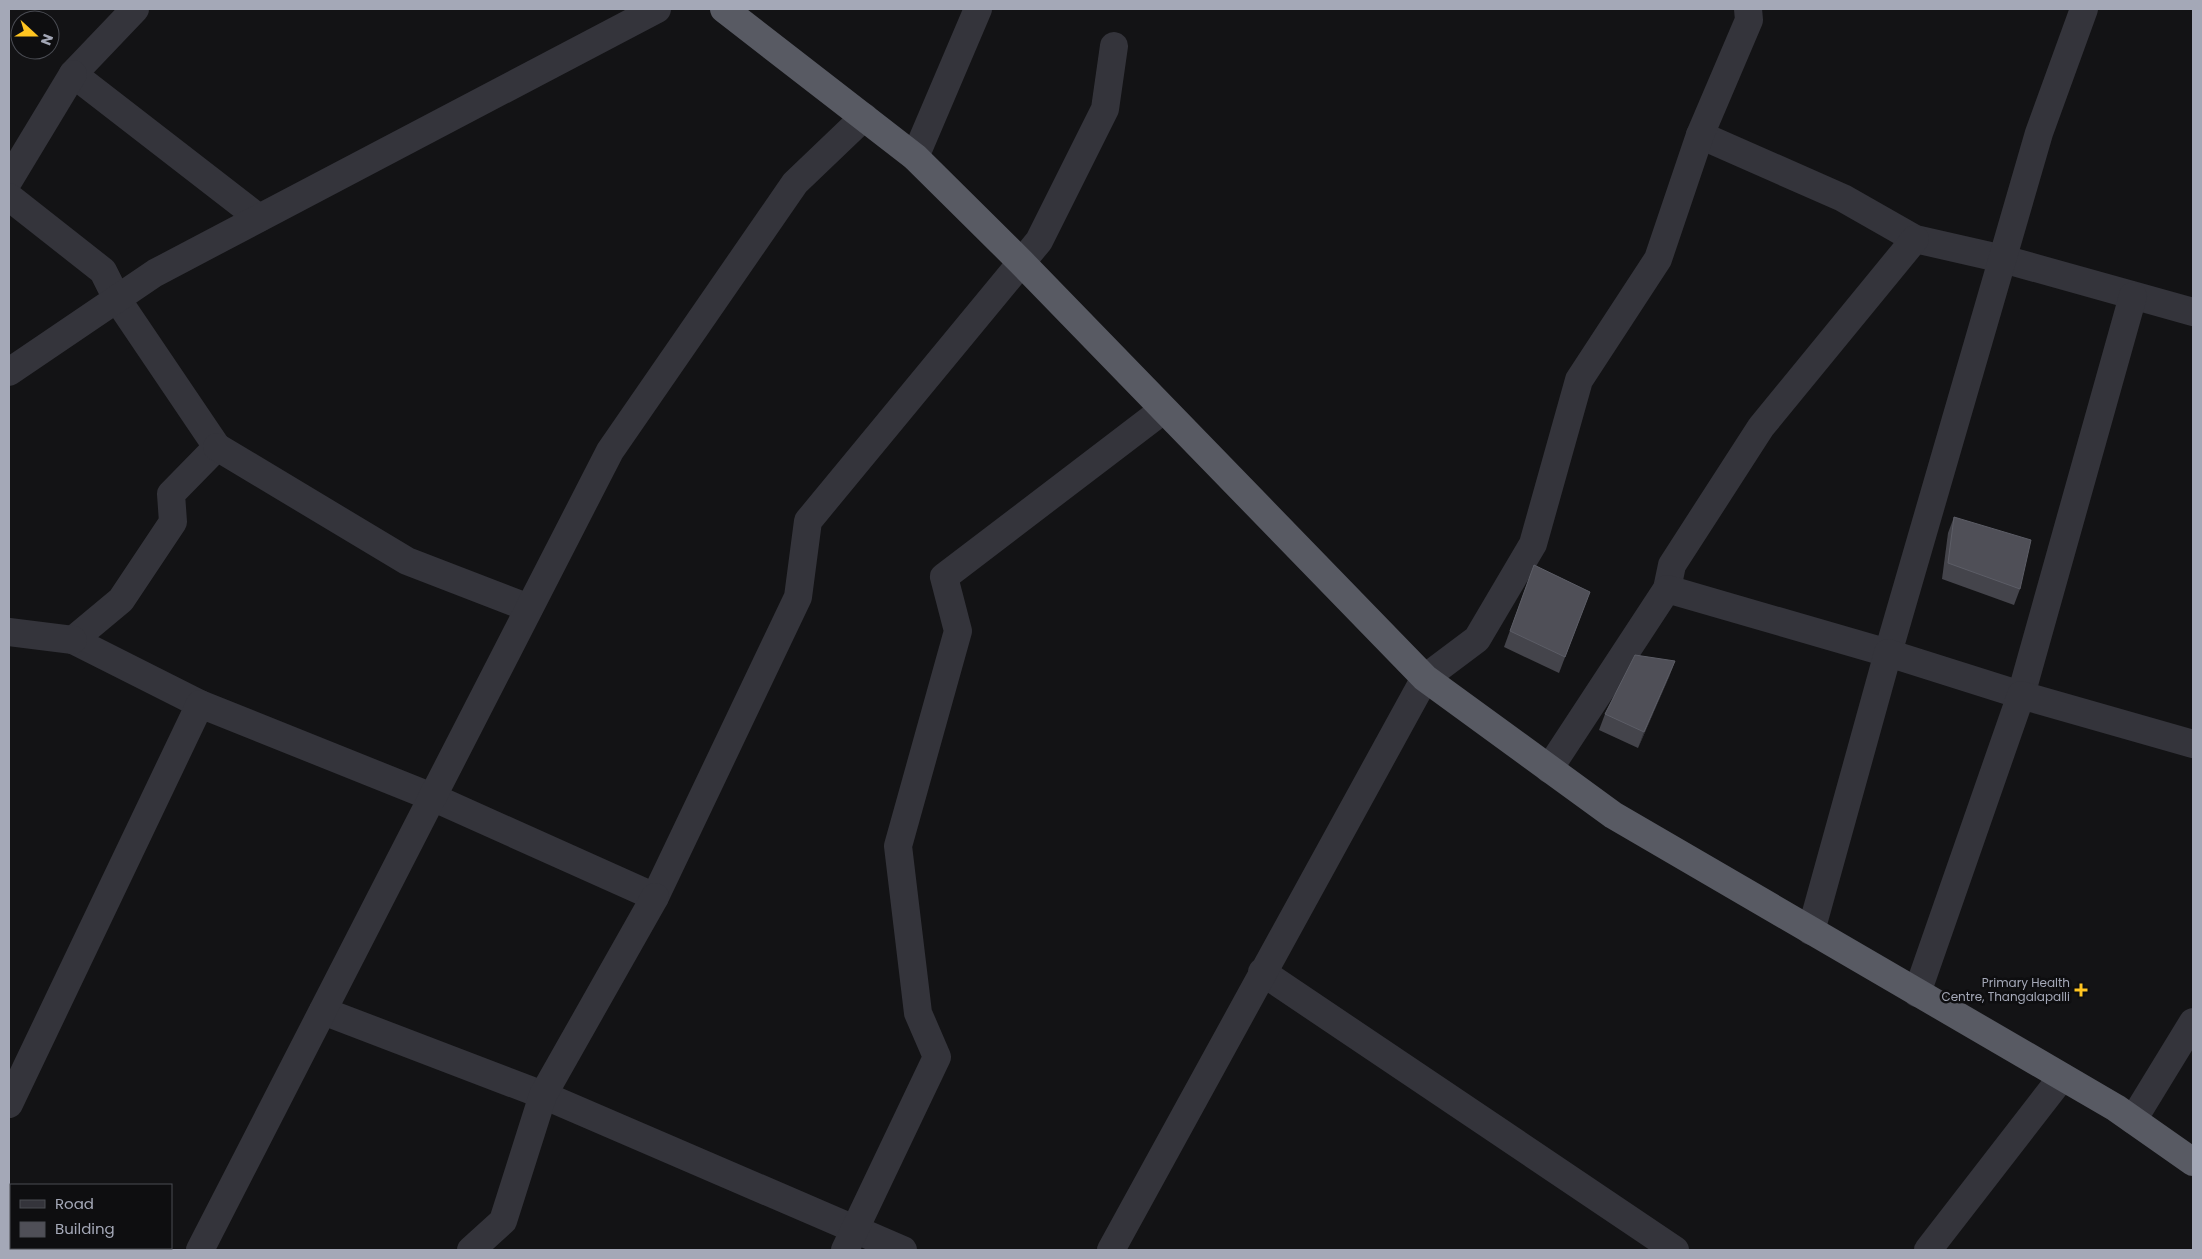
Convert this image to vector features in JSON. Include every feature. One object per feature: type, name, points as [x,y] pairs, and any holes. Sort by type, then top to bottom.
[{"type":"highway","points":[[724,9],[916,157],[1021,262],[1425,678],[1613,815],[2062,1077],[2133,1120],[2193,1162]]},
{"type":"street","points":[[9,180],[73,74],[135,9]]},
{"type":"street","points":[[9,372],[155,273],[657,9]]},
{"type":"street","points":[[916,157],[978,9]]},
{"type":"street","points":[[1111,1250],[1425,678],[1477,639],[1533,544],[1579,380],[1658,259],[1700,135],[1749,20],[1748,9]]},
{"type":"street","points":[[1812,931],[1888,653],[2039,133],[2084,9]]},
{"type":"street","points":[[471,1250],[503,1220],[542,1095],[655,897],[798,597],[808,521],[1039,241],[1105,109],[1114,46]]},
{"type":"street","points":[[73,74],[259,218]]},
{"type":"street","points":[[200,1250],[610,451],[795,183],[864,117]]},
{"type":"street","points":[[1700,135],[1843,198],[1915,238],[2003,259],[2193,312]]},
{"type":"street","points":[[9,197],[103,271],[117,299],[217,447],[407,561],[530,608]]},
{"type":"street","points":[[1549,769],[1667,589],[1672,565],[1761,427],[1915,238]]},
{"type":"street","points":[[1917,993],[2021,695],[2133,296]]},
{"type":"street","points":[[849,1240],[937,1056],[918,1013],[898,846],[958,631],[944,577],[1163,410]]},
{"type":"street","points":[[73,640],[121,600],[173,522],[171,494],[217,447]]},
{"type":"street","points":[[1667,589],[1888,653],[2021,695],[2193,744]]},
{"type":"street","points":[[9,632],[73,640],[200,704],[432,797],[655,897]]},
{"type":"street","points":[[9,1104],[200,704]]},
{"type":"street","points":[[1262,972],[1675,1250]]},
{"type":"street","points":[[323,1011],[542,1095],[849,1240],[903,1250]]},
{"type":"street","points":[[2133,1120],[2193,1022]]},
{"type":"street","points":[[1928,1250],[2062,1077]]},
{"type":"building","points":[[1954,517],[2031,540],[2020,589],[1948,563]]},
{"type":"building","points":[[1534,565],[1590,592],[1565,657],[1510,631]]},
{"type":"building","points":[[1635,655],[1675,661],[1644,732],[1605,714]]},
{"type":"place","name":"Primary Health Centre, Thangalapalli","points":[[2081,990]]}]
